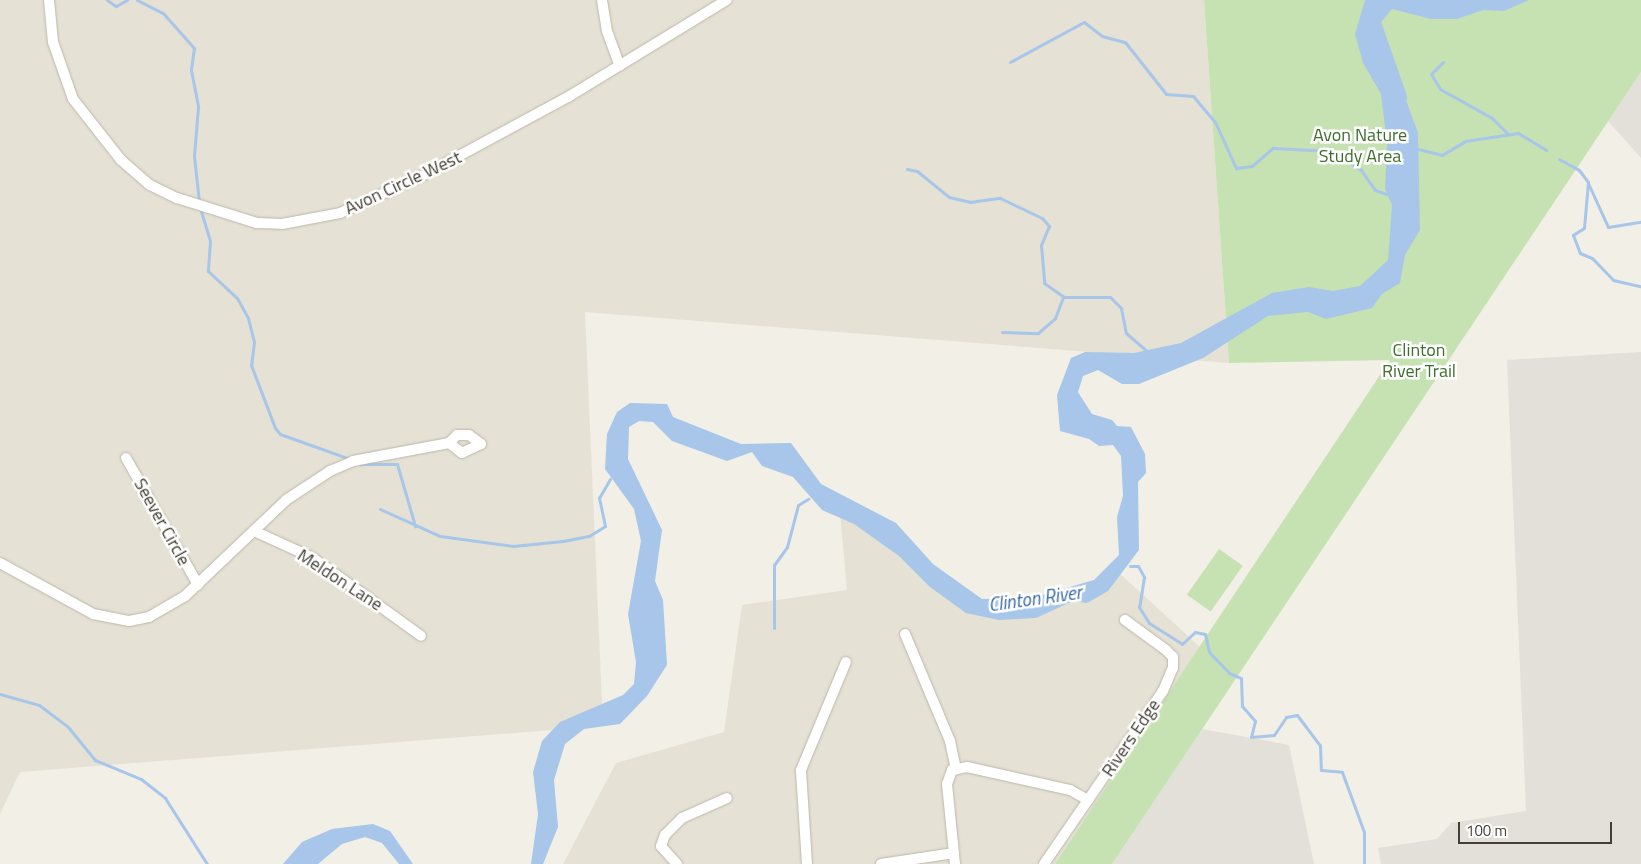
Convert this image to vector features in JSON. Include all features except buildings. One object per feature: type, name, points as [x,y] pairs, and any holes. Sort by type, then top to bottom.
[{"type":"street","name":"Avon Circle West","points":[[49,0],[59,66],[73,99],[114,154],[168,194],[257,223],[310,222],[374,200],[483,145],[620,66],[727,0]]},
{"type":"street","points":[[602,0],[607,30],[620,66]]},
{"type":"street","points":[[0,563],[109,619],[149,617],[198,585],[286,500],[330,471],[354,461],[449,443]]},
{"type":"street","name":"Seever Circle","points":[[126,458],[198,585]]},
{"type":"street","name":"Meldon Lane","points":[[254,531],[313,558],[421,636]]},
{"type":"street","name":"Rivers Edge","points":[[1044,864],[1088,800],[1173,668],[1166,650],[1125,620]]},
{"type":"street","points":[[881,864],[955,859],[947,784],[956,769],[950,741],[905,634]]},
{"type":"street","points":[[807,864],[801,770],[846,662]]},
{"type":"street","points":[[956,769],[966,767],[1070,790],[1088,800]]},
{"type":"street","points":[[678,864],[661,846],[665,835],[682,818],[727,798]]},
{"type":"shaded area","points":[[0,0],[1204,0],[1229,363],[585,312],[603,726],[20,772],[0,814]]},
{"type":"shaded area","points":[[1641,72],[1641,158],[1608,121]]},
{"type":"shaded area","points":[[1641,352],[1641,864],[1381,864],[1378,848],[1437,839],[1451,823],[1526,811],[1507,360]]},
{"type":"shaded area","points":[[840,512],[893,536],[965,605],[1021,612],[1117,571],[1200,647],[1055,864],[563,864],[616,763],[724,732],[742,605],[847,590]]},
{"type":"shaded area","points":[[1202,729],[1289,745],[1314,864],[1112,864]]},
{"type":"green space","name":"Avon Nature Study Area","points":[[1204,0],[1641,0],[1641,72],[1112,864],[1055,864],[1390,360],[1229,363]]},
{"type":"green space","points":[[1219,549],[1243,566],[1211,612],[1187,595]]},
{"type":"water","points":[[1365,0],[1529,0],[1504,11],[1483,10],[1457,19],[1431,19],[1392,9],[1380,14],[1377,28],[1385,67],[1406,100],[1418,133],[1420,230],[1405,255],[1400,283],[1382,294],[1372,308],[1326,319],[1308,312],[1268,316],[1203,358],[1139,384],[1122,384],[1098,370],[1083,376],[1078,392],[1092,414],[1112,420],[1117,426],[1131,427],[1145,454],[1146,473],[1138,482],[1139,550],[1108,591],[1087,603],[1073,601],[1036,618],[999,620],[966,613],[930,587],[899,556],[854,524],[822,510],[793,477],[762,466],[752,452],[727,461],[672,441],[653,422],[639,421],[629,427],[628,459],[662,530],[655,581],[663,600],[667,665],[647,696],[620,724],[584,729],[565,744],[554,780],[558,827],[543,864],[531,864],[538,814],[533,772],[542,741],[560,722],[623,695],[634,684],[636,662],[628,614],[641,541],[634,509],[605,469],[607,434],[617,412],[630,403],[667,404],[673,417],[741,444],[791,443],[821,484],[896,523],[933,564],[982,599],[1032,598],[1094,580],[1119,555],[1117,517],[1123,496],[1121,456],[1113,445],[1099,446],[1089,439],[1060,431],[1057,395],[1071,358],[1085,352],[1134,353],[1181,343],[1272,293],[1309,287],[1333,291],[1360,286],[1388,260],[1392,205],[1385,189],[1387,144],[1381,94],[1363,63],[1355,34]]},
{"type":"water","points":[[373,824],[390,831],[413,864],[399,864],[382,843],[365,837],[342,844],[318,864],[283,864],[302,842],[332,829]]},
{"type":"waterway","points":[[107,0],[116,6],[127,0]]},
{"type":"waterway","points":[[137,0],[163,13],[194,48],[191,70],[198,107],[194,156],[199,202]]},
{"type":"waterway","name":"Clinton River","points":[[1386,0],[1370,20],[1397,97]]},
{"type":"waterway","points":[[1010,62],[1084,22],[1102,36],[1125,42],[1166,94],[1193,96],[1215,122],[1236,168],[1252,166],[1273,148],[1331,151],[1361,170],[1375,190],[1386,194]]},
{"type":"waterway","points":[[1443,62],[1431,74],[1440,89],[1492,118],[1508,134]]},
{"type":"waterway","points":[[1418,149],[1442,155],[1465,141],[1518,133],[1546,150]]},
{"type":"waterway","points":[[1559,159],[1579,170],[1588,182],[1584,228],[1573,235],[1580,253],[1592,258],[1613,280],[1640,286]]},
{"type":"waterway","points":[[907,169],[917,171],[949,197],[970,202],[1000,198],[1042,218],[1049,226],[1041,245],[1044,283],[1064,297],[1110,297],[1121,308],[1126,333],[1147,351]]},
{"type":"waterway","points":[[1588,183],[1608,227],[1641,222]]},
{"type":"waterway","points":[[200,208],[210,241],[208,271],[237,298],[248,318],[254,342],[251,365],[275,428],[280,434],[350,459]]},
{"type":"waterway","points":[[1002,332],[1038,333],[1055,318],[1063,297]]},
{"type":"waterway","points":[[360,464],[397,464],[415,526]]},
{"type":"waterway","points":[[380,509],[440,536],[513,546],[563,541],[589,536],[605,526],[599,498],[610,479]]},
{"type":"waterway","points":[[774,628],[774,565],[787,547],[798,505],[808,499]]},
{"type":"waterway","points":[[1130,566],[1138,566],[1144,577],[1139,607],[1149,623],[1182,644],[1195,632],[1205,634],[1209,652],[1229,673],[1241,678],[1242,706],[1255,721],[1251,737],[1274,735],[1286,717],[1297,715],[1320,745],[1321,770],[1342,772],[1364,832],[1364,864]]},
{"type":"waterway","points":[[0,694],[39,705],[68,727],[95,760],[141,779],[165,798],[207,864]]},
{"type":"park label","name":"Clinton River Trail","points":[[1419,361]]}]
